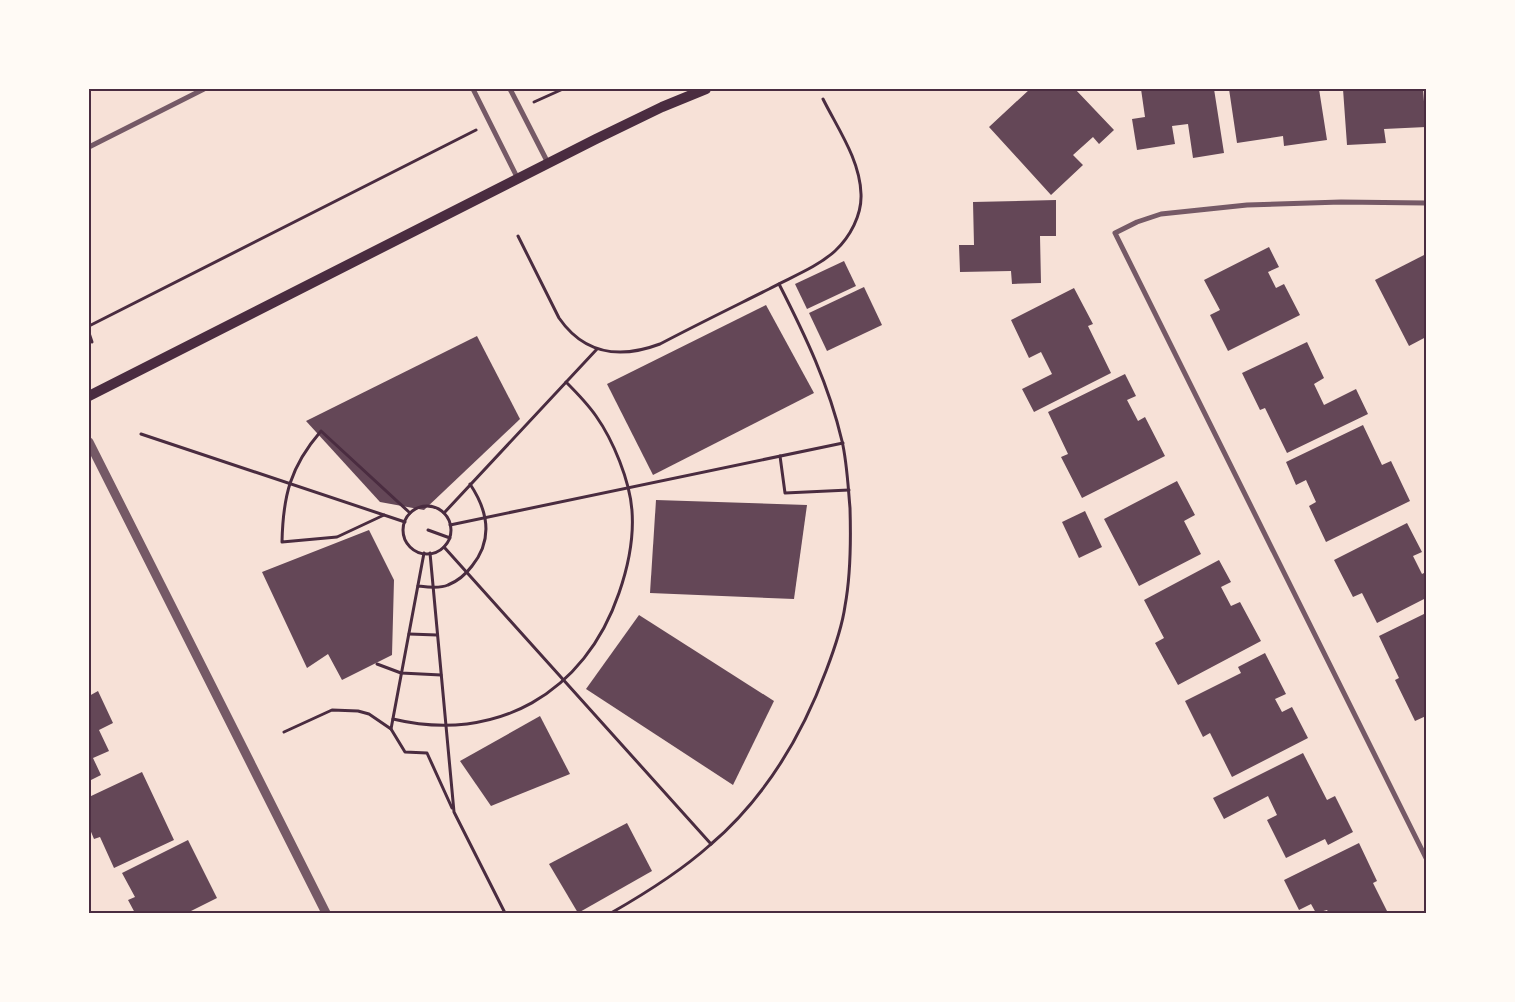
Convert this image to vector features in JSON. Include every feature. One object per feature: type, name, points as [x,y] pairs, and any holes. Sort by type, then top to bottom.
[{"type":"main road","points":[[89,396],[548,163],[662,107],[706,89]]},
{"type":"street","points":[[89,146],[204,89]]},
{"type":"street","points":[[473,89],[518,179]]},
{"type":"street","points":[[510,89],[548,163]]},
{"type":"street","points":[[1426,203],[1341,202],[1247,205],[1161,214],[1137,222],[1115,233],[1426,858]]},
{"type":"street","points":[[89,442],[326,913]]},
{"type":"path","points":[[520,108],[562,89]]},
{"type":"path","points":[[518,236],[558,318],[567,330],[579,340],[597,348],[628,352],[643,350],[660,344],[820,262],[835,251],[846,239],[854,225],[859,210],[861,195],[860,177],[855,161],[823,99]]},
{"type":"path","points":[[89,326],[490,123]]},
{"type":"path","points":[[611,913],[675,874],[712,844],[753,802],[780,767],[800,730],[817,694],[833,652],[845,607],[850,569],[849,490],[843,443],[826,384],[811,346],[779,284]]},
{"type":"path","points":[[89,333],[92,342]]},
{"type":"path","points":[[444,513],[597,348]]},
{"type":"path","points":[[393,719],[446,726],[481,722],[511,713],[542,697],[563,680],[591,651],[609,619],[622,586],[627,566],[632,511],[621,466],[597,417],[584,400],[566,382]]},
{"type":"path","points":[[384,515],[337,537],[282,542],[284,501],[289,482],[303,453],[321,431],[410,513]]},
{"type":"path","points":[[142,434],[405,522]]},
{"type":"path","points":[[450,524],[843,443]]},
{"type":"path","points":[[780,456],[785,493],[849,490]]},
{"type":"path","points":[[418,586],[433,588],[447,586],[467,572],[480,556],[486,535],[484,518],[477,495],[470,484]]},
{"type":"path","points":[[430,506],[444,513],[450,524],[450,538],[444,547],[438,552],[430,554],[416,551],[406,540],[403,533],[405,522],[410,513],[416,509],[430,506]]},
{"type":"path","points":[[428,530],[450,538]]},
{"type":"path","points":[[444,547],[712,844]]},
{"type":"path","points":[[391,729],[424,554]]},
{"type":"path","points":[[430,554],[454,812]]},
{"type":"path","points":[[409,634],[438,635]]},
{"type":"path","points":[[377,664],[401,673],[441,675]]},
{"type":"path","points":[[284,732],[332,710],[358,711],[369,714],[391,729],[405,752],[427,753],[454,812],[505,913]]},
{"type":"building","points":[[1030,89],[1075,89],[1114,130],[1099,144],[1093,137],[1073,155],[1083,165],[1051,195],[989,127]]},
{"type":"building","points":[[1141,89],[1214,89],[1224,153],[1193,158],[1188,124],[1172,126],[1175,144],[1137,150],[1132,119],[1145,117]]},
{"type":"building","points":[[1229,89],[1319,89],[1327,140],[1284,146],[1283,136],[1237,143]]},
{"type":"building","points":[[1343,89],[1423,89],[1426,127],[1384,129],[1386,143],[1347,145]]},
{"type":"building","points":[[1056,200],[1056,236],[1040,236],[1041,283],[1012,284],[1011,271],[960,272],[959,245],[974,245],[973,202]]},
{"type":"building","points":[[1269,247],[1279,267],[1268,272],[1276,288],[1284,284],[1300,315],[1228,351],[1210,315],[1220,310],[1204,280]]},
{"type":"building","points":[[1426,254],[1426,337],[1409,346],[1375,280]]},
{"type":"building","points":[[844,261],[856,286],[807,309],[795,284]]},
{"type":"building","points":[[864,287],[882,325],[827,351],[809,313]]},
{"type":"building","points":[[1074,288],[1093,324],[1088,326],[1111,373],[1034,412],[1022,389],[1052,374],[1041,352],[1029,358],[1011,320]]},
{"type":"building","points":[[766,305],[814,393],[653,475],[607,384]]},
{"type":"building","points":[[477,336],[520,419],[424,510],[380,502],[306,421]]},
{"type":"building","points":[[1307,342],[1324,378],[1314,384],[1324,405],[1356,389],[1368,414],[1287,453],[1265,408],[1260,410],[1242,373]]},
{"type":"building","points":[[1125,374],[1136,396],[1127,400],[1138,421],[1145,417],[1165,456],[1082,498],[1061,457],[1068,454],[1048,412]]},
{"type":"building","points":[[1363,425],[1382,465],[1391,461],[1410,501],[1326,542],[1309,506],[1316,502],[1306,480],[1296,485],[1286,462]]},
{"type":"building","points":[[1177,481],[1195,515],[1184,521],[1201,554],[1139,586],[1104,519]]},
{"type":"building","points":[[656,500],[807,505],[794,599],[650,593]]},
{"type":"building","points":[[1085,511],[1102,547],[1079,558],[1062,522]]},
{"type":"building","points":[[1407,523],[1422,552],[1413,556],[1422,574],[1426,572],[1426,598],[1377,623],[1362,593],[1353,597],[1334,560]]},
{"type":"building","points":[[369,530],[394,580],[392,655],[342,680],[328,654],[307,668],[262,572]]},
{"type":"building","points":[[1219,560],[1231,582],[1221,587],[1231,606],[1240,602],[1261,641],[1178,685],[1155,643],[1164,638],[1144,600]]},
{"type":"building","points":[[1426,613],[1426,716],[1415,721],[1395,680],[1399,678],[1379,636]]},
{"type":"building","points":[[639,615],[774,701],[733,785],[586,689]]},
{"type":"building","points":[[1265,653],[1286,694],[1275,699],[1282,712],[1292,707],[1308,738],[1232,777],[1210,733],[1203,737],[1185,701],[1241,673],[1238,667]]},
{"type":"building","points":[[98,691],[113,723],[99,730],[109,751],[93,758],[101,775],[89,781],[89,696]]},
{"type":"building","points":[[540,716],[570,774],[491,806],[460,761]]},
{"type":"building","points":[[1303,753],[1327,800],[1335,796],[1353,832],[1328,845],[1325,839],[1286,858],[1267,820],[1277,815],[1268,796],[1224,819],[1213,798]]},
{"type":"building","points":[[142,772],[174,840],[114,868],[100,837],[94,839],[89,827],[89,797]]},
{"type":"building","points":[[627,823],[652,871],[578,913],[549,864]]},
{"type":"building","points":[[188,840],[217,898],[187,913],[135,913],[128,900],[135,897],[122,873]]},
{"type":"building","points":[[1359,843],[1377,881],[1373,883],[1388,913],[1329,913],[1327,910],[1316,913],[1311,904],[1299,910],[1284,880]]}]
